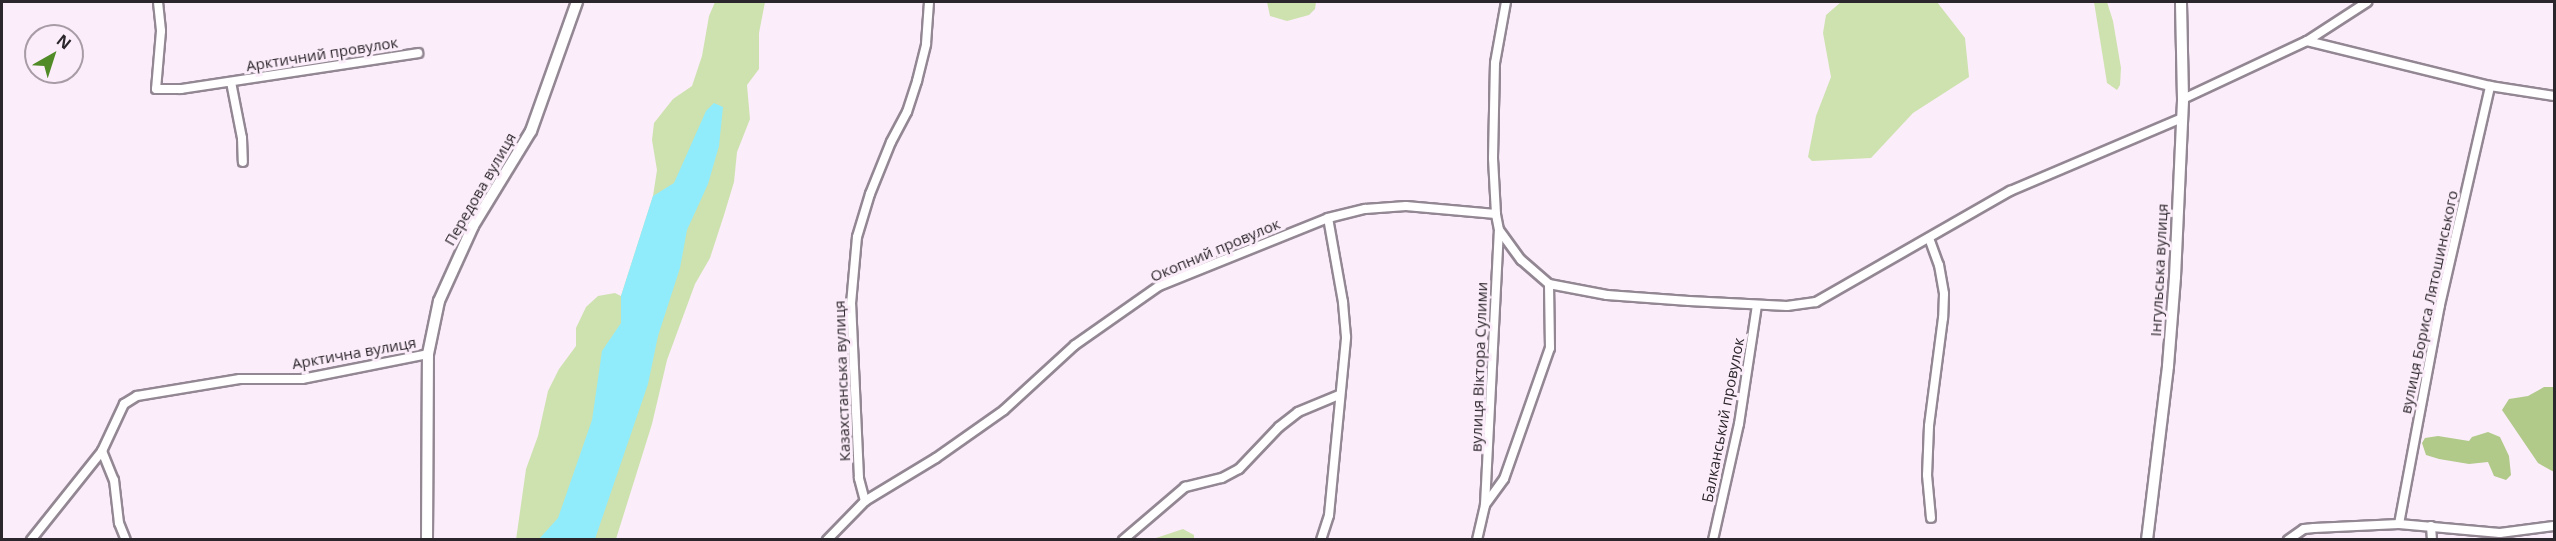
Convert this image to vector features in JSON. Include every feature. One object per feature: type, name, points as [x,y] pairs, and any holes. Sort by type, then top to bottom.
[{"type":"street","name":"Арктичний провулок","points":[[158,2],[160,31],[156,89],[231,82],[418,53]]},
{"type":"street","name":"Передова вулиця","points":[[427,540],[428,354],[439,301],[452,267],[473,226],[531,131],[577,2]]},
{"type":"street","name":"Казахстанська вулиця","points":[[866,501],[859,478],[851,304],[857,237],[870,194],[891,142],[908,112],[927,44],[929,2]]},
{"type":"street","name":"вулиця Віктора Сулими","points":[[1477,540],[1485,505],[1499,230],[1493,158],[1495,63],[1506,2]]},
{"type":"street","name":"Інгульська вулиця","points":[[2147,540],[2168,366],[2175,277],[2183,99],[2181,2]]},
{"type":"street","points":[[2183,99],[2307,41],[2367,2]]},
{"type":"street","points":[[2307,41],[2490,86],[2554,96]]},
{"type":"street","name":"Арктичний провулок","points":[[231,82],[242,138],[243,162]]},
{"type":"street","name":"вулиця Бориса Лятошинського","points":[[2399,524],[2440,305],[2490,86]]},
{"type":"street","points":[[1549,284],[1607,295],[1787,306],[1816,302],[2010,191],[2181,118]]},
{"type":"street","name":"Окопний провулок","points":[[866,501],[936,458],[1004,410],[1075,345],[1159,286],[1328,219],[1365,209],[1406,206],[1496,214]]},
{"type":"street","points":[[1321,540],[1329,515],[1346,337],[1343,302],[1328,219]]},
{"type":"street","name":"вулиця Віктора Сулими","points":[[1485,505],[1503,479],[1550,348],[1549,284],[1521,260],[1499,230]]},
{"type":"street","points":[[1929,238],[1940,265],[1944,294],[1929,426],[1927,475],[1931,518]]},
{"type":"street","name":"Балканський провулок","points":[[1713,540],[1739,424],[1758,305]]},
{"type":"street","name":"Арктична вулиця","points":[[31,540],[102,451],[123,404],[137,396],[240,379],[302,379],[428,354]]},
{"type":"street","points":[[1123,540],[1185,487],[1221,478],[1239,469],[1279,427],[1298,412],[1339,396]]},
{"type":"street","points":[[102,451],[114,480],[119,523],[126,540]]},
{"type":"street","points":[[827,540],[866,501]]},
{"type":"street","points":[[2288,540],[2304,529],[2399,524],[2500,533],[2554,526]]},
{"type":"street","points":[[2431,526],[2432,540]]},
{"type":"green space","points":[[715,2],[765,2],[759,33],[759,69],[747,85],[750,119],[737,152],[734,182],[710,258],[695,284],[667,360],[652,424],[616,539],[516,540],[526,469],[538,436],[548,391],[559,369],[576,346],[576,328],[586,307],[598,296],[615,293],[621,296],[653,196],[657,170],[652,140],[654,123],[673,99],[692,86],[702,56],[709,16]]},
{"type":"green space","points":[[1267,2],[1316,2],[1315,9],[1309,15],[1287,21],[1270,16]]},
{"type":"green space","points":[[1841,2],[1937,2],[1965,38],[1969,77],[1913,113],[1871,158],[1812,161],[1808,157],[1816,116],[1831,77],[1823,33],[1826,15]]},
{"type":"green space","points":[[2094,2],[2107,2],[2113,21],[2121,68],[2120,85],[2117,90],[2107,83]]},
{"type":"green space","points":[[2544,387],[2554,387],[2554,472],[2538,463],[2502,410],[2509,399],[2528,396]]},
{"type":"green space","points":[[2488,432],[2500,437],[2509,456],[2511,475],[2506,480],[2494,476],[2488,462],[2469,464],[2426,455],[2422,443],[2425,438],[2438,436],[2469,441],[2472,437]]},
{"type":"green space","points":[[1183,529],[1194,535],[1194,539],[1153,539]]},
{"type":"water","points":[[714,103],[723,107],[719,146],[708,184],[687,230],[680,268],[658,336],[648,384],[595,539],[539,539],[558,518],[592,420],[602,351],[621,323],[621,296],[653,196],[674,183],[706,111]]}]
